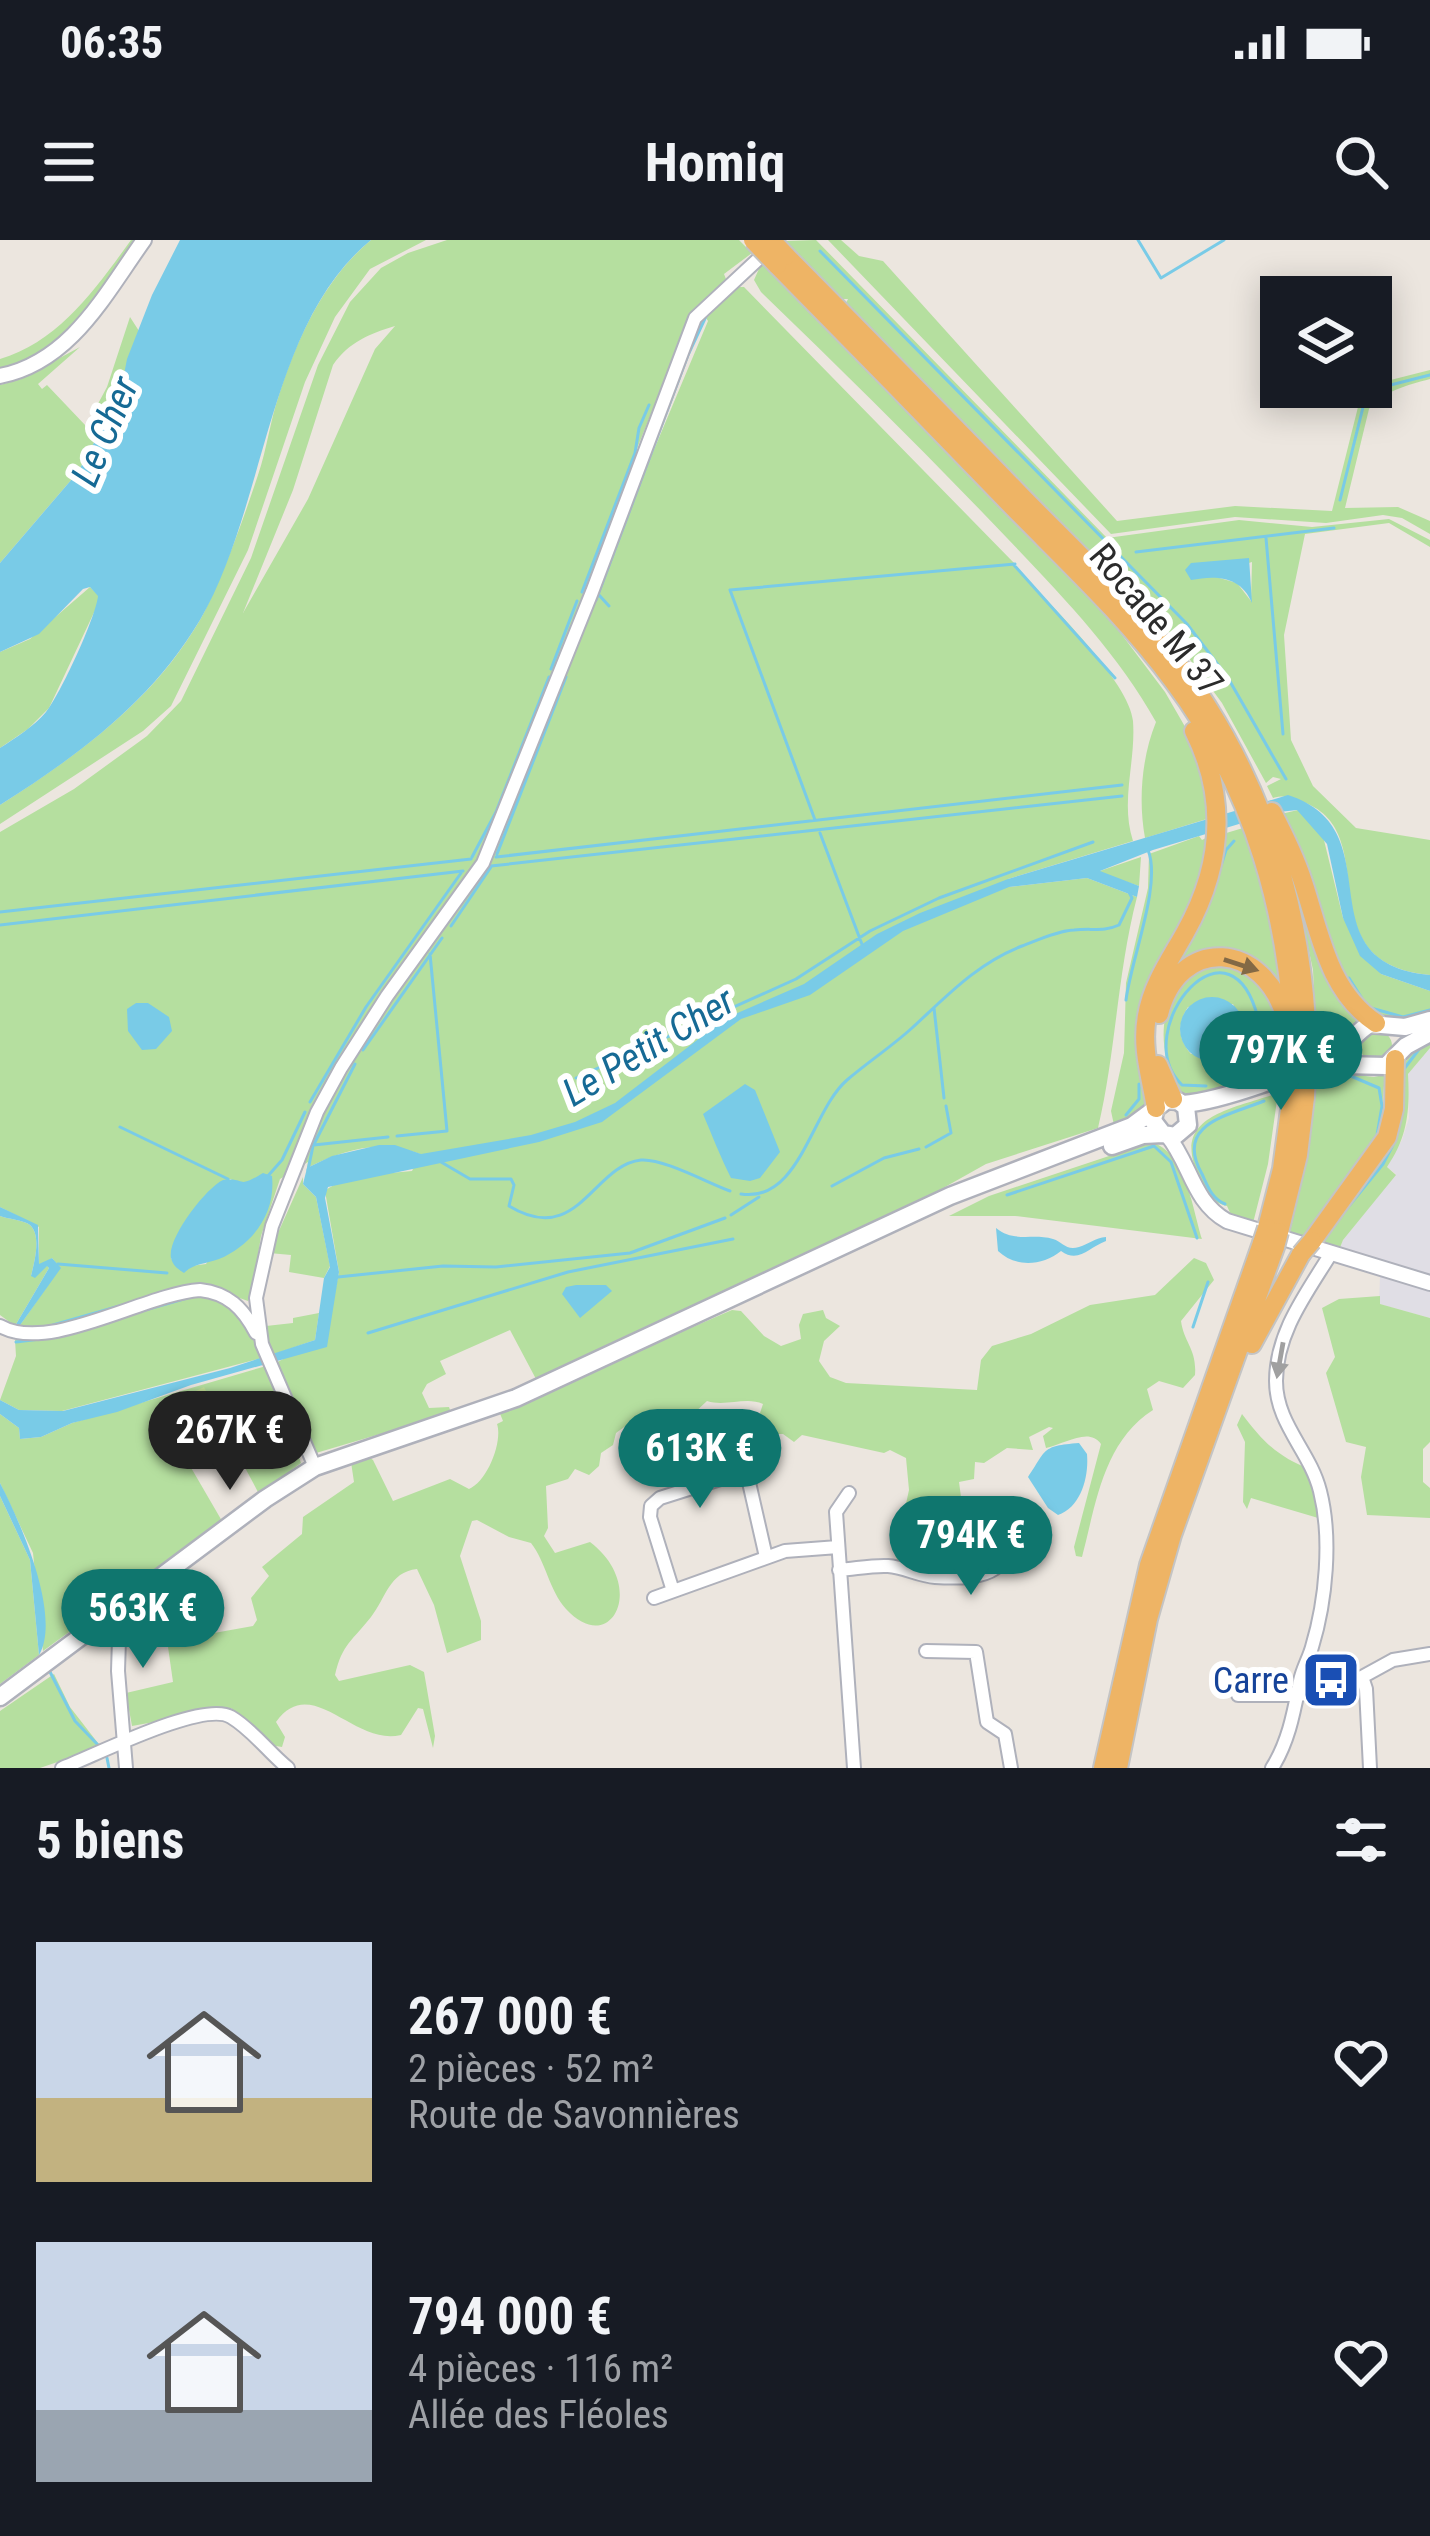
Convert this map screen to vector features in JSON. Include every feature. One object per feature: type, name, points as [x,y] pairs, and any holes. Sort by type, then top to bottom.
[{"type":"highway","name":"Rocade M 37","points":[[753,240],[778,250],[980,463],[1164,646],[1200,695],[1249,788]]},
{"type":"highway","name":"Rocade M 37","points":[[980,463],[1128,626],[1249,788]]},
{"type":"highway","points":[[1167,1105],[1146,1056],[1148,1013],[1160,977],[1207,888],[1217,835],[1217,798],[1205,755],[1174,682]]},
{"type":"highway","points":[[1249,788],[1264,820],[1299,869],[1333,973],[1354,1005],[1381,1024]]},
{"type":"highway","points":[[1118,1768],[1148,1619],[1271,1237],[1298,1100],[1300,1047],[1264,820]]},
{"type":"highway","points":[[1167,1105],[1156,1053],[1160,1012],[1174,981],[1198,962],[1232,958],[1262,972],[1280,998],[1300,1047]]},
{"type":"highway","points":[[1214,1418],[1306,1247],[1387,1137],[1394,1109],[1396,1057]]},
{"type":"highway","points":[[1103,1768],[1149,1564],[1271,1237]]},
{"type":"main road","points":[[0,1697],[315,1466],[516,1398],[950,1196],[1132,1126],[1167,1105],[1215,1098],[1321,1060],[1365,1026],[1405,1027],[1430,1020]]},
{"type":"main road","points":[[1381,1024],[1396,1035],[1396,1057]]},
{"type":"main road","points":[[902,1219],[1143,1135],[1176,1131],[1214,1109],[1321,1071],[1343,1065],[1381,1068],[1411,1042],[1430,1033]]},
{"type":"main road","points":[[1355,1038],[1354,1054],[1364,1066]]},
{"type":"main road","points":[[1167,1105],[1189,1111],[1176,1131]]},
{"type":"main road","points":[[1167,1105],[1155,1126],[1176,1131]]},
{"type":"street","points":[[0,376],[33,365],[65,344],[144,240]]},
{"type":"street","points":[[315,1466],[250,1311],[272,1226],[317,1112],[365,1028],[483,862],[695,318],[778,250]]},
{"type":"street","points":[[1176,1131],[1200,1199],[1211,1212],[1240,1227],[1430,1283]]},
{"type":"street","points":[[1272,1768],[1314,1642],[1325,1520],[1312,1470],[1282,1415],[1276,1379],[1293,1314],[1330,1256]]},
{"type":"street","points":[[0,1326],[14,1333],[43,1333],[200,1290],[224,1295],[250,1311]]},
{"type":"street","points":[[673,1591],[650,1517],[651,1506],[660,1498],[736,1474],[748,1478],[766,1557]]},
{"type":"street","points":[[849,1493],[837,1508],[854,1768]]},
{"type":"street","points":[[839,1570],[889,1566],[933,1577],[989,1576],[1002,1566],[1012,1534],[1010,1512]]},
{"type":"street","points":[[654,1598],[785,1551],[838,1547]]},
{"type":"street","points":[[120,1608],[118,1671],[126,1768]]},
{"type":"street","points":[[926,1651],[976,1652],[987,1722],[1005,1734],[1010,1768]]},
{"type":"street","points":[[1238,1695],[1300,1695],[1361,1677],[1393,1660],[1430,1654]]},
{"type":"street","points":[[1361,1677],[1366,1689],[1370,1768]]},
{"type":"street","points":[[62,1768],[190,1720],[222,1713],[288,1768]]},
{"type":"shaded area","points":[[1430,1048],[1430,1280],[1339,1250],[1396,1174],[1387,1167],[1409,1118],[1408,1074]]},
{"type":"shaded area","points":[[1380,1276],[1430,1290],[1430,1318],[1379,1304]]},
{"type":"green space","points":[[131,240],[137,240],[95,300],[63,335],[24,362],[0,370],[0,359],[41,340],[75,311]]},
{"type":"green space","points":[[371,240],[426,240],[370,269],[335,317],[305,382],[248,550],[171,706],[143,731],[0,824],[0,805],[111,725],[159,676],[200,620],[246,509],[294,352],[326,291]]},
{"type":"green space","points":[[447,240],[739,240],[752,253],[724,274],[729,287],[744,287],[1015,564],[1102,663],[1128,704],[1133,721],[1128,811],[1133,841],[1008,879],[1009,887],[1087,878],[1137,897],[1098,1128],[986,1164],[920,1201],[536,1379],[510,1330],[440,1361],[446,1374],[427,1384],[422,1393],[429,1408],[449,1407],[451,1413],[316,1453],[272,1365],[326,1336],[339,1272],[325,1191],[354,1178],[412,1171],[420,1154],[391,1147],[363,1148],[307,1168],[308,1162],[280,1179],[261,1236],[248,1301],[214,1289],[50,1328],[18,1328],[60,1268],[52,1258],[39,1267],[39,1227],[0,1207],[0,832],[74,789],[147,736],[181,701],[251,558],[318,365],[350,302],[381,268]],"holes":[[[699,306],[708,321],[624,521],[615,503],[686,327]],[[395,326],[375,349],[308,499],[243,613],[293,490],[333,365],[368,336]],[[230,1179],[243,1185],[257,1179],[206,1264],[191,1266],[171,1259],[178,1234],[201,1204]]]},
{"type":"green space","points":[[816,240],[1107,538],[1239,520],[1312,527],[1389,519],[1430,540],[1430,547],[1389,523],[1305,534],[1284,635],[1291,740],[1313,786],[1356,828],[1430,840],[1430,975],[1392,966],[1369,948],[1357,925],[1342,843],[1330,821],[1299,800],[1273,798],[1267,786],[1281,779],[1273,777],[1266,783],[1222,703],[1171,634],[846,303],[848,299],[842,299],[786,241]],"holes":[[[1252,562],[1251,601],[1237,583],[1209,575]]]},
{"type":"green space","points":[[828,240],[841,240],[859,256],[883,261],[1117,521],[1235,506],[1332,511],[1358,408],[1370,408],[1345,508],[1398,507],[1430,521],[1430,534],[1402,518],[1383,515],[1326,523],[1235,517],[1111,534]]},
{"type":"green space","points":[[762,262],[1113,623],[1165,692],[1195,744],[1210,818],[1145,838],[1143,779],[1156,722],[1141,696],[1048,581],[761,292],[754,280]]},
{"type":"green space","points":[[130,317],[139,331],[120,395],[78,472],[0,563],[0,385],[80,347],[38,384],[42,389],[47,385],[86,426],[107,387]]},
{"type":"green space","points":[[1430,370],[1430,379],[1392,392],[1392,380]]},
{"type":"green space","points":[[90,587],[98,595],[98,604],[49,708],[0,748],[0,652],[30,639]]},
{"type":"green space","points":[[1298,810],[1323,836],[1343,918],[1381,974],[1430,991],[1430,1015],[1381,1017],[1354,996],[1317,919],[1281,814]]},
{"type":"green space","points":[[1243,828],[1268,906],[1282,989],[1251,959],[1172,975],[1223,834]]},
{"type":"green space","points":[[1199,836],[1202,840],[1210,836],[1203,881],[1153,976],[1146,1106],[1129,1122],[1114,1125],[1111,1111],[1124,1053],[1126,983],[1148,888],[1149,854]]},
{"type":"green space","points":[[1141,857],[1139,886],[1097,872]]},
{"type":"green space","points":[[1293,876],[1361,1019],[1348,1039],[1317,1057],[1313,970]]},
{"type":"green space","points":[[1220,964],[1257,976],[1279,1017],[1279,1070],[1214,1093],[1176,1090],[1165,1050],[1166,1014],[1183,984]],"holes":[[[1233,1004],[1245,1030],[1238,1049],[1191,1054],[1180,1031],[1188,1007]]]},
{"type":"green space","points":[[1376,1030],[1387,1035],[1392,1046],[1387,1057],[1376,1062],[1365,1057],[1360,1046],[1365,1035]]},
{"type":"green space","points":[[1430,1038],[1430,1048],[1408,1074],[1406,1122],[1387,1167],[1396,1175],[1339,1250],[1320,1244],[1377,1166],[1398,1079],[1415,1049]]},
{"type":"green space","points":[[1330,1072],[1388,1074],[1389,1085],[1384,1086],[1379,1140],[1304,1240],[1289,1236],[1306,1163],[1315,1077]]},
{"type":"green space","points":[[1278,1093],[1268,1164],[1252,1227],[1232,1217],[1227,1206],[1208,1193],[1193,1159],[1192,1142],[1209,1119]]},
{"type":"green space","points":[[1151,1142],[1163,1148],[1180,1169],[1202,1239],[1015,1216],[949,1216],[989,1196]]},
{"type":"green space","points":[[303,1177],[303,1184],[316,1197],[330,1266],[324,1278],[289,1272],[291,1255],[269,1253]]},
{"type":"green space","points":[[0,1216],[27,1223],[34,1230],[31,1276],[49,1268],[15,1326],[0,1315]]},
{"type":"green space","points":[[1194,1258],[1206,1263],[1214,1280],[1181,1321],[1195,1375],[1183,1388],[1159,1381],[1147,1389],[1153,1410],[1136,1423],[1112,1457],[1082,1557],[1076,1556],[1074,1547],[1101,1444],[1096,1439],[1076,1438],[1046,1448],[1043,1436],[1053,1428],[1049,1427],[1029,1437],[1033,1450],[1007,1448],[984,1463],[975,1462],[974,1479],[959,1482],[963,1512],[956,1516],[934,1571],[898,1562],[895,1554],[909,1490],[906,1458],[890,1450],[884,1453],[802,1435],[794,1442],[783,1434],[770,1434],[757,1422],[763,1404],[756,1402],[707,1401],[692,1415],[646,1411],[616,1433],[613,1445],[601,1453],[599,1466],[589,1475],[575,1469],[568,1479],[546,1486],[548,1528],[544,1536],[555,1553],[590,1542],[617,1578],[620,1595],[609,1621],[582,1622],[560,1601],[531,1543],[477,1520],[472,1521],[460,1556],[481,1621],[481,1640],[447,1653],[434,1605],[417,1569],[394,1580],[345,1649],[335,1675],[339,1681],[410,1665],[424,1672],[433,1748],[423,1709],[418,1708],[401,1735],[384,1736],[319,1707],[290,1709],[276,1722],[285,1737],[282,1747],[270,1745],[231,1708],[132,1726],[126,1693],[173,1682],[168,1647],[175,1646],[175,1640],[253,1626],[257,1620],[251,1598],[269,1576],[262,1567],[302,1534],[303,1517],[354,1482],[351,1462],[373,1460],[393,1501],[450,1479],[469,1489],[492,1461],[497,1424],[503,1421],[499,1411],[732,1310],[741,1311],[764,1336],[781,1346],[801,1339],[803,1314],[823,1310],[826,1318],[840,1326],[824,1341],[819,1361],[830,1377],[846,1383],[977,1390],[981,1360],[992,1346],[1031,1334],[1090,1305],[1155,1295]]},
{"type":"green space","points":[[207,1294],[240,1311],[262,1358],[62,1411],[19,1410],[0,1400],[16,1356],[15,1340],[174,1298]]},
{"type":"green space","points":[[1380,1296],[1380,1304],[1430,1318],[1430,1442],[1423,1449],[1423,1482],[1430,1488],[1430,1518],[1367,1515],[1361,1477],[1366,1447],[1346,1442],[1326,1373],[1335,1357],[1322,1308],[1339,1299]]},
{"type":"green space","points":[[319,1313],[315,1340],[269,1356],[266,1326]]},
{"type":"green space","points":[[266,1366],[301,1463],[259,1494],[226,1432],[186,1459],[222,1521],[43,1651],[33,1553],[0,1483],[0,1414],[19,1428],[20,1439],[41,1437],[72,1423]]},
{"type":"green space","points":[[204,1387],[226,1431],[183,1455],[159,1409]]},
{"type":"green space","points":[[1242,1414],[1272,1448],[1312,1470],[1325,1520],[1251,1498],[1247,1509],[1243,1502],[1245,1442],[1237,1425]]},
{"type":"green space","points":[[0,1496],[30,1560],[39,1655],[0,1684]]},
{"type":"green space","points":[[54,1674],[70,1707],[101,1747],[40,1768],[0,1768],[0,1711]]},
{"type":"water","name":"Le Cher","points":[[180,240],[371,240],[337,276],[310,319],[289,367],[222,574],[181,649],[111,724],[0,805],[0,748],[36,722],[52,703],[98,596],[90,587],[83,589],[39,634],[0,652],[0,563],[78,472],[120,395],[127,359]]},
{"type":"water","points":[[1249,558],[1252,603],[1234,583],[1218,578],[1191,580],[1185,570],[1191,563]]},
{"type":"water","points":[[1288,795],[1320,812],[1338,836],[1356,922],[1368,946],[1391,965],[1430,975],[1430,991],[1381,974],[1360,956],[1343,918],[1327,844],[1297,810],[1153,850],[1100,871],[1139,886],[1137,897],[1087,878],[1009,887],[903,931],[810,995],[741,1019],[602,1122],[539,1142],[328,1187],[325,1198],[339,1272],[327,1347],[191,1385],[41,1437],[20,1439],[19,1428],[0,1414],[0,1400],[19,1410],[63,1411],[230,1368],[315,1340],[324,1278],[330,1267],[316,1197],[303,1184],[307,1168],[332,1156],[379,1145],[421,1154],[531,1135],[575,1122],[615,1103],[726,1018],[804,984],[877,934],[920,913],[1008,879]]},
{"type":"water","points":[[1212,997],[1235,1006],[1244,1029],[1235,1052],[1212,1061],[1189,1052],[1180,1029],[1189,1006]]},
{"type":"water","points":[[148,1003],[169,1017],[172,1031],[156,1049],[142,1050],[128,1031],[127,1009]]},
{"type":"water","points":[[745,1084],[755,1090],[780,1152],[760,1178],[750,1181],[731,1178],[703,1114]]},
{"type":"water","points":[[263,1173],[272,1176],[270,1203],[251,1237],[231,1253],[184,1273],[176,1267],[171,1258],[175,1238],[207,1193],[223,1180],[245,1182]]},
{"type":"water","points":[[0,1207],[38,1225],[39,1264],[52,1258],[61,1268],[18,1328],[49,1268],[31,1276],[34,1230],[27,1223],[0,1216]]},
{"type":"water","points":[[996,1228],[1010,1235],[1046,1237],[1071,1248],[1106,1237],[1106,1241],[1079,1255],[1061,1251],[1037,1262],[1021,1262],[998,1251]]},
{"type":"water","points":[[606,1285],[612,1291],[580,1318],[562,1294],[566,1287]]},
{"type":"water","points":[[1079,1443],[1087,1454],[1085,1481],[1073,1505],[1058,1515],[1028,1477],[1046,1451]]},
{"type":"water","points":[[0,1483],[18,1520],[42,1593],[45,1638],[39,1655],[30,1560],[0,1496]]},
{"type":"waterway","points":[[1138,240],[1161,278],[1224,240]]},
{"type":"waterway","points":[[820,251],[1187,624],[1228,678],[1286,779]]},
{"type":"waterway","points":[[596,600],[708,312]]},
{"type":"waterway","points":[[1340,500],[1367,391],[1430,375]]},
{"type":"waterway","points":[[582,592],[649,405]]},
{"type":"waterway","points":[[1136,552],[1334,528]]},
{"type":"waterway","points":[[1266,538],[1283,734]]},
{"type":"waterway","points":[[1013,564],[1115,678]]},
{"type":"waterway","points":[[815,820],[730,590],[1015,564]]},
{"type":"waterway","points":[[599,595],[609,606]]},
{"type":"waterway","points":[[551,669],[577,601]]},
{"type":"waterway","points":[[472,857],[496,812],[549,677]]},
{"type":"waterway","points":[[497,854],[566,677]]},
{"type":"waterway","points":[[496,857],[1122,785]]},
{"type":"waterway","points":[[491,866],[1122,796]]},
{"type":"waterway","points":[[820,833],[863,947]]},
{"type":"waterway","points":[[1212,894],[1226,850],[1234,841]]},
{"type":"waterway","name":"Le Petit Cher","points":[[576,1078],[796,979],[870,931],[939,898],[1093,842]]},
{"type":"waterway","points":[[1126,1000],[1149,902],[1148,850]]},
{"type":"waterway","points":[[0,912],[471,859]]},
{"type":"waterway","points":[[451,926],[491,867]]},
{"type":"waterway","points":[[0,925],[463,871]]},
{"type":"waterway","points":[[310,1102],[366,1007],[461,873]]},
{"type":"waterway","points":[[741,1194],[761,1193],[777,1184],[791,1170],[847,1080],[963,982],[1006,953],[1048,936],[1119,925],[1132,898],[1129,892]]},
{"type":"waterway","points":[[363,1050],[442,938]]},
{"type":"waterway","points":[[397,1136],[447,1131],[430,954]]},
{"type":"waterway","points":[[1206,1086],[1182,1085],[1168,1062],[1167,1035],[1175,1009],[1190,988],[1209,975],[1229,974],[1247,991],[1260,1027]]},
{"type":"waterway","points":[[1349,978],[1361,997]]},
{"type":"waterway","points":[[934,1008],[944,1098]]},
{"type":"waterway","points":[[1371,1008],[1403,1017],[1430,1010]]},
{"type":"waterway","points":[[1404,1069],[1420,1048]]},
{"type":"waterway","points":[[308,1170],[313,1146],[355,1064]]},
{"type":"waterway","points":[[1324,1080],[1346,1074],[1379,1088],[1382,1106],[1377,1135]]},
{"type":"waterway","points":[[1126,1115],[1139,1099],[1139,1084]]},
{"type":"waterway","points":[[1225,1204],[1208,1188],[1195,1157],[1195,1144],[1209,1124],[1264,1101]]},
{"type":"waterway","points":[[926,1147],[951,1133],[946,1106]]},
{"type":"waterway","points":[[1397,1134],[1402,1108]]},
{"type":"waterway","points":[[267,1177],[282,1160],[305,1112]]},
{"type":"waterway","points":[[120,1127],[228,1179]]},
{"type":"waterway","points":[[314,1145],[388,1137]]},
{"type":"waterway","points":[[1344,1212],[1394,1143]]},
{"type":"waterway","points":[[1007,1195],[1154,1146],[1171,1162],[1197,1238]]},
{"type":"waterway","points":[[832,1186],[884,1158],[919,1149]]},
{"type":"waterway","points":[[441,1162],[470,1179],[511,1179],[509,1206],[533,1216],[552,1217],[568,1211],[624,1165],[641,1160],[673,1167],[730,1191]]},
{"type":"waterway","points":[[731,1215],[759,1197]]},
{"type":"waterway","points":[[338,1277],[630,1253],[725,1218]]},
{"type":"waterway","points":[[368,1333],[568,1272],[733,1239]]},
{"type":"waterway","points":[[58,1264],[167,1273]]},
{"type":"waterway","points":[[1193,1327],[1208,1282]]},
{"type":"waterway","points":[[138,1312],[187,1298]]},
{"type":"waterway","points":[[53,1325],[130,1303]]},
{"type":"waterway","points":[[16,1342],[48,1338]]},
{"type":"waterway","points":[[48,1668],[75,1721],[98,1745]]},
{"type":"waterway","points":[[107,1758],[109,1768]]},
{"type":"place","name":"Carre","points":[[1331,1680]]}]
